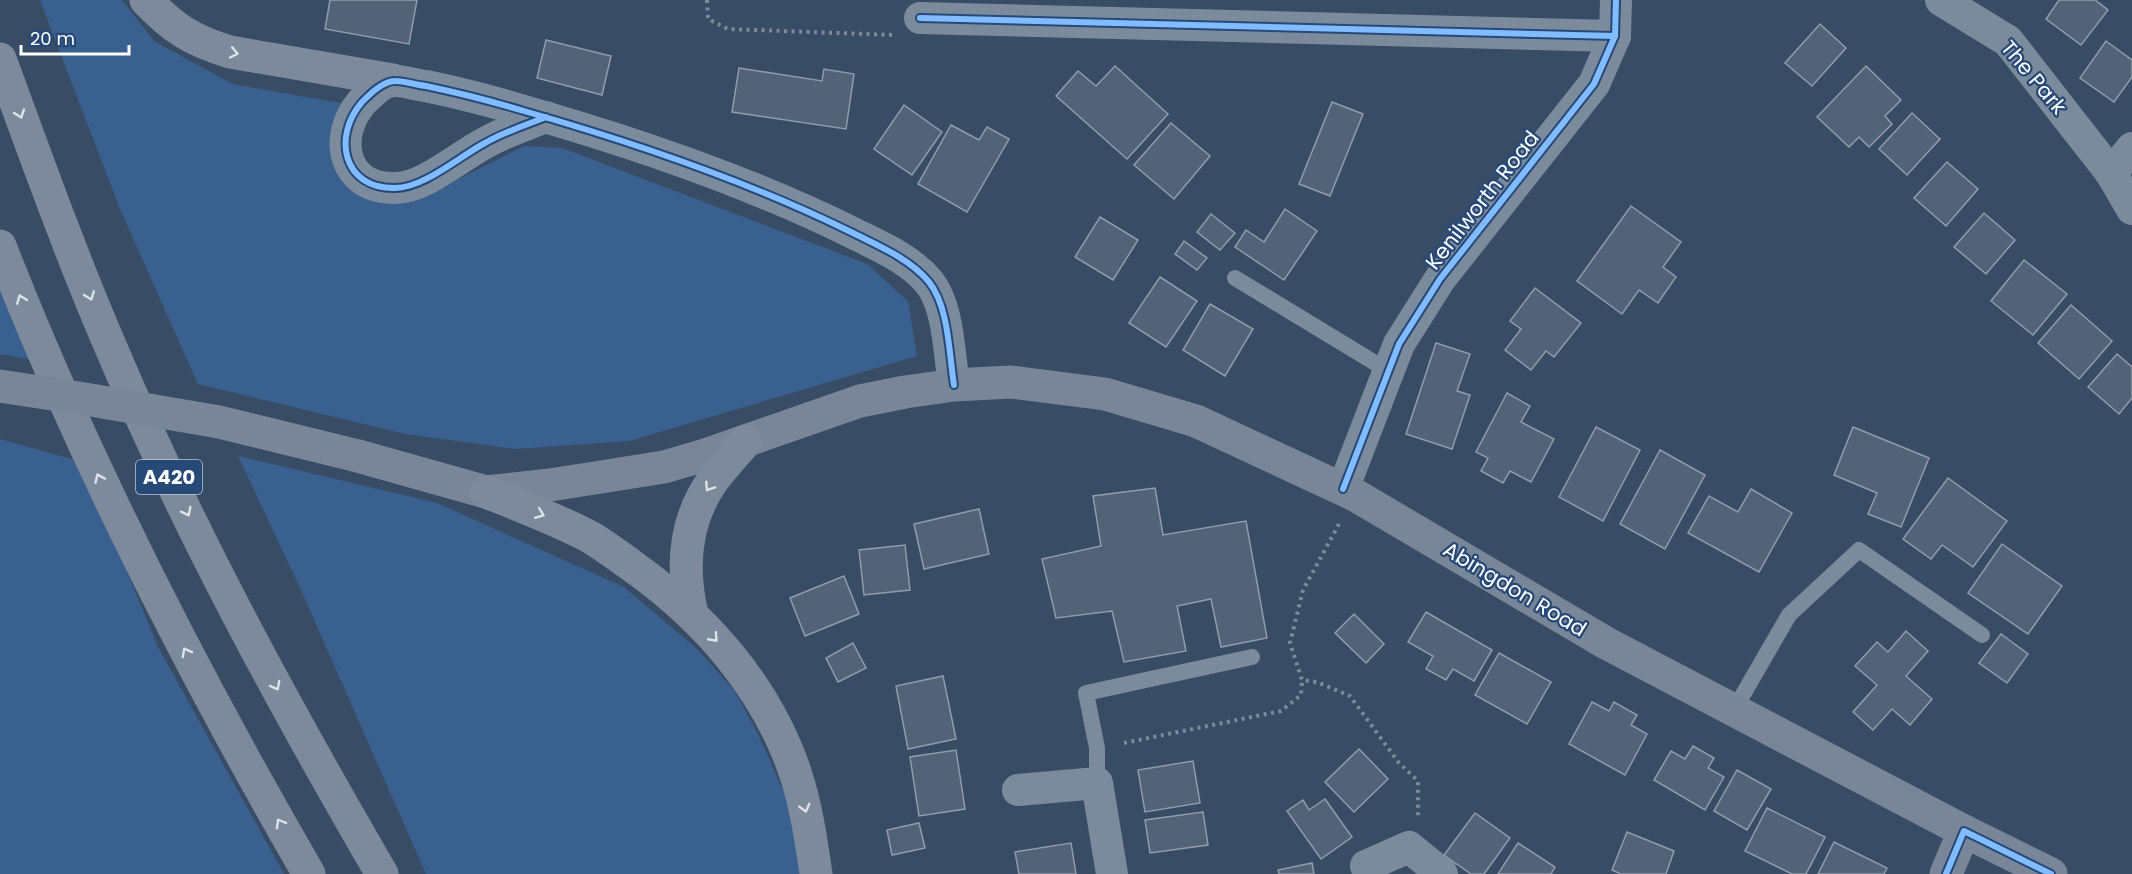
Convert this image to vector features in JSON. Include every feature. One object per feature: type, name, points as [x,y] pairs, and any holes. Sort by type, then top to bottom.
[{"type":"highway","points":[[146,0],[180,32],[212,47],[393,80]]},
{"type":"highway","name":"A420","points":[[0,59],[108,342],[174,486],[255,646],[382,874]]},
{"type":"highway","name":"A420","points":[[0,246],[34,333],[107,496],[183,647],[258,786],[309,874]]},
{"type":"highway","points":[[692,614],[686,587],[685,566],[694,520],[701,500],[713,480],[746,441]]},
{"type":"highway","points":[[486,492],[591,538],[659,585],[692,614],[729,655],[758,693],[778,730],[795,772],[807,815],[816,874]]},
{"type":"main road","name":"Abingdon Road","points":[[486,492],[550,485],[664,467],[861,401],[954,385],[1011,382],[1105,394],[1196,421],[1349,492],[1606,643],[2050,874]]},
{"type":"main road","points":[[0,386],[219,422],[358,456],[486,492]]},
{"type":"main road","points":[[1946,874],[1964,831]]},
{"type":"street","name":"Kenilworth Road","points":[[1349,492],[1399,344],[1440,279],[1594,84],[1615,36],[1616,0]]},
{"type":"street","name":"The Park","points":[[1941,0],[2008,41],[2111,173],[2132,209]]},
{"type":"street","points":[[920,18],[1615,36]]},
{"type":"street","points":[[546,117],[487,141],[412,185],[399,188],[375,185],[353,170],[347,159],[346,133],[356,110],[377,88],[393,80],[465,94],[546,117],[603,134],[716,174],[832,223],[890,252],[929,282],[943,313],[954,385]]},
{"type":"street","points":[[2111,173],[2132,148]]},
{"type":"street","points":[[1018,790],[1097,783],[1112,874]]},
{"type":"street","points":[[1365,866],[1409,847],[1442,874]]},
{"type":"lane","points":[[1235,278],[1390,372]]},
{"type":"lane","points":[[1734,710],[1789,615],[1859,550],[1982,635]]},
{"type":"lane","points":[[1097,783],[1097,748],[1086,693],[1252,657]]},
{"type":"path","points":[[707,0],[708,19],[728,29],[895,35],[920,18]]},
{"type":"path","points":[[1097,748],[1281,711],[1301,695],[1302,680],[1290,643],[1303,590],[1349,492]]},
{"type":"path","points":[[1302,680],[1317,682],[1350,696],[1399,763],[1418,781],[1418,832],[1409,847]]},
{"type":"shaded area","points":[[40,0],[122,0],[154,41],[232,84],[346,104],[344,168],[441,188],[524,146],[562,148],[867,264],[908,301],[917,356],[629,441],[515,449],[405,434],[198,384],[120,209]]},
{"type":"shaded area","points":[[0,280],[42,362],[0,354]]},
{"type":"shaded area","points":[[0,439],[82,462],[158,647],[284,874],[0,874]]},
{"type":"shaded area","points":[[238,456],[437,503],[624,587],[696,648],[735,691],[760,738],[791,809],[799,874],[426,874],[301,590]]},
{"type":"building","points":[[330,0],[417,0],[409,44],[325,29]]},
{"type":"building","points":[[2059,0],[2095,0],[2108,10],[2081,45],[2046,19]]},
{"type":"building","points":[[1820,24],[1846,48],[1812,86],[1785,63]]},
{"type":"building","points":[[546,40],[611,56],[602,95],[537,78]]},
{"type":"building","points":[[2106,41],[2132,60],[2132,77],[2114,102],[2080,78]]},
{"type":"building","points":[[1115,66],[1168,114],[1127,159],[1056,96],[1078,71],[1096,86]]},
{"type":"building","points":[[1866,66],[1901,100],[1885,116],[1892,124],[1869,147],[1859,137],[1849,147],[1817,117]]},
{"type":"building","points":[[739,68],[822,81],[824,69],[854,74],[846,129],[732,112]]},
{"type":"building","points":[[1332,102],[1363,114],[1330,196],[1299,184]]},
{"type":"building","points":[[904,105],[942,132],[912,175],[874,149]]},
{"type":"building","points":[[1912,113],[1940,139],[1907,175],[1879,149]]},
{"type":"building","points":[[1171,123],[1210,156],[1174,199],[1134,165]]},
{"type":"building","points":[[951,125],[979,140],[987,127],[1009,139],[967,212],[918,184]]},
{"type":"building","points":[[1947,162],[1978,189],[1946,226],[1914,198]]},
{"type":"building","points":[[1631,206],[1681,242],[1663,267],[1676,277],[1658,303],[1639,290],[1622,314],[1577,281]]},
{"type":"building","points":[[1285,209],[1317,231],[1284,280],[1235,247],[1246,230],[1264,242]]},
{"type":"building","points":[[1984,213],[2015,240],[1986,274],[1954,247]]},
{"type":"building","points":[[1211,214],[1235,233],[1220,250],[1197,232]]},
{"type":"building","points":[[1100,217],[1138,240],[1113,280],[1075,257]]},
{"type":"building","points":[[1184,241],[1207,258],[1197,270],[1175,254]]},
{"type":"building","points":[[2024,260],[2067,294],[2033,335],[1991,301]]},
{"type":"building","points":[[1160,277],[1197,301],[1166,347],[1129,323]]},
{"type":"building","points":[[1535,288],[1581,323],[1554,357],[1546,351],[1531,370],[1505,350],[1521,329],[1510,321]]},
{"type":"building","points":[[1210,304],[1253,329],[1225,376],[1183,350]]},
{"type":"building","points":[[2071,305],[2112,341],[2079,379],[2038,343]]},
{"type":"building","points":[[1436,343],[1470,354],[1457,391],[1470,395],[1452,449],[1406,434]]},
{"type":"building","points":[[2117,354],[2132,367],[2132,398],[2119,414],[2088,387]]},
{"type":"building","points":[[1507,393],[1530,406],[1521,422],[1554,439],[1531,482],[1510,471],[1503,483],[1481,471],[1488,458],[1476,452]]},
{"type":"building","points":[[1596,427],[1640,450],[1603,521],[1559,497]]},
{"type":"building","points":[[1853,427],[1929,458],[1901,527],[1868,514],[1877,493],[1834,475]]},
{"type":"building","points":[[1660,450],[1705,475],[1665,549],[1620,524]]},
{"type":"building","points":[[1948,478],[2007,521],[1973,567],[1942,545],[1931,559],[1903,539]]},
{"type":"building","points":[[1155,488],[1163,535],[1246,521],[1267,638],[1221,647],[1211,599],[1177,606],[1186,651],[1124,662],[1112,611],[1056,618],[1042,559],[1101,546],[1093,496]]},
{"type":"building","points":[[1751,489],[1792,513],[1759,572],[1688,533],[1709,496],[1738,512]]},
{"type":"building","points":[[979,509],[989,554],[924,569],[914,524]]},
{"type":"building","points":[[2002,544],[2062,586],[2028,634],[1968,593]]},
{"type":"building","points":[[905,545],[910,590],[864,595],[859,550]]},
{"type":"building","points":[[844,576],[859,614],[805,636],[790,598]]},
{"type":"building","points":[[1426,612],[1492,650],[1474,681],[1453,669],[1446,680],[1426,669],[1433,656],[1408,642]]},
{"type":"building","points":[[1354,614],[1384,644],[1366,663],[1335,633]]},
{"type":"building","points":[[1906,631],[1928,651],[1906,676],[1932,699],[1910,725],[1892,709],[1873,730],[1853,712],[1877,685],[1855,666],[1877,642],[1888,652]]},
{"type":"building","points":[[2001,634],[2028,654],[2007,683],[1979,663]]},
{"type":"building","points":[[853,643],[866,668],[838,682],[826,658]]},
{"type":"building","points":[[1499,653],[1551,682],[1527,724],[1475,695]]},
{"type":"building","points":[[943,676],[956,739],[908,749],[896,686]]},
{"type":"building","points":[[1592,702],[1609,711],[1614,702],[1637,715],[1631,725],[1647,734],[1625,775],[1569,744]]},
{"type":"building","points":[[1693,746],[1714,758],[1708,768],[1724,777],[1705,810],[1654,780],[1671,751],[1685,759]]},
{"type":"building","points":[[1359,749],[1388,779],[1354,812],[1325,782]]},
{"type":"building","points":[[956,750],[965,809],[919,816],[910,757]]},
{"type":"building","points":[[1193,761],[1200,803],[1145,812],[1138,770]]},
{"type":"building","points":[[1737,770],[1771,789],[1747,830],[1714,811]]},
{"type":"building","points":[[1325,799],[1352,837],[1321,859],[1287,811],[1303,800],[1309,810]]},
{"type":"building","points":[[1767,808],[1825,837],[1806,874],[1792,874],[1745,851]]},
{"type":"building","points":[[1203,812],[1208,845],[1150,853],[1145,820]]},
{"type":"building","points":[[1475,813],[1510,838],[1484,874],[1471,874],[1444,855]]},
{"type":"building","points":[[919,823],[925,848],[892,855],[887,830]]},
{"type":"building","points":[[1627,832],[1674,851],[1666,874],[1621,874],[1612,870]]},
{"type":"building","points":[[1834,842],[1887,868],[1884,874],[1818,874]]},
{"type":"building","points":[[1071,843],[1076,874],[1019,874],[1015,852]]},
{"type":"building","points":[[1518,843],[1555,867],[1551,874],[1498,874]]},
{"type":"building","points":[[1312,863],[1314,874],[1279,874],[1278,870]]},
{"type":"cycle path","points":[[1343,489],[1399,344],[1440,279],[1594,84],[1615,36],[1616,0]]},
{"type":"cycle path","points":[[920,18],[1615,36]]},
{"type":"cycle path","points":[[546,117],[538,120],[507,132],[492,139],[430,177],[406,187],[377,186],[364,180],[354,170],[348,158],[347,130],[353,116],[362,102],[373,92],[382,85],[396,81],[512,107],[524,111],[566,123],[608,136],[691,164],[813,214],[883,248],[913,266],[929,282],[941,304],[954,385]]},
{"type":"cycle path","points":[[1946,874],[1964,831],[2051,874]]}]
